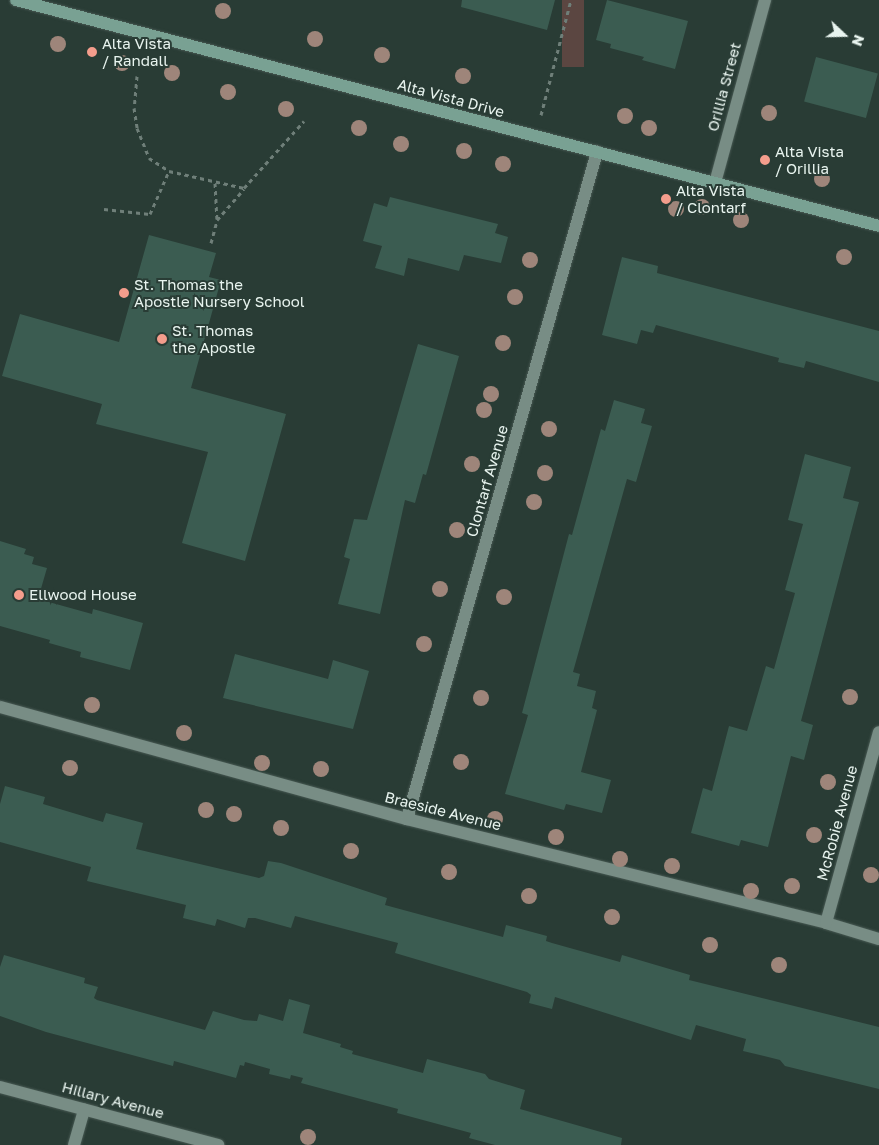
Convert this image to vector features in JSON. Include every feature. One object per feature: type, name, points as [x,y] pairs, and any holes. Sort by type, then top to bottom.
[{"type":"street","name":"Alta Vista Drive","points":[[16,0],[879,226]]},
{"type":"street","name":"Orillia Street","points":[[715,183],[764,0]]},
{"type":"street","name":"Clontarf Avenue","points":[[407,819],[597,152]]},
{"type":"street","name":"Braeside Avenue","points":[[0,707],[407,819],[826,924],[879,940]]},
{"type":"street","name":"McRobie Avenue","points":[[826,924],[879,732]]},
{"type":"street","name":"Hillary Avenue","points":[[0,1087],[218,1145]]},
{"type":"street","points":[[74,1145],[84,1109]]},
{"type":"path","points":[[535,137],[571,0]]},
{"type":"path","points":[[137,76],[134,108],[137,128],[149,158],[169,171],[215,183],[244,188]]},
{"type":"path","points":[[217,220],[304,121]]},
{"type":"path","points":[[104,209],[150,214],[169,171]]},
{"type":"path","points":[[211,243],[217,220],[215,183]]},
{"type":"shaded area","points":[[562,0],[584,0],[584,67],[562,67]]},
{"type":"building","points":[[462,0],[555,0],[547,30],[461,7]]},
{"type":"building","points":[[607,0],[688,21],[675,69],[642,60],[644,57],[610,48],[611,44],[596,40]]},
{"type":"building","points":[[816,57],[878,74],[866,118],[804,101]]},
{"type":"building","points":[[390,197],[498,224],[495,233],[508,237],[501,263],[464,255],[459,271],[408,258],[404,276],[375,268],[382,246],[363,241],[374,203],[387,207]]},
{"type":"building","name":"St. Thomas the Apostle","points":[[149,235],[216,253],[209,277],[221,280],[191,388],[286,414],[245,561],[182,543],[208,452],[96,424],[102,404],[2,376],[20,314],[119,342]]},
{"type":"building","points":[[622,257],[658,266],[657,273],[879,331],[879,382],[806,361],[804,368],[778,362],[779,358],[656,325],[653,333],[641,330],[637,344],[602,335]]},
{"type":"building","points":[[418,344],[459,356],[426,475],[423,474],[415,503],[405,500],[380,614],[338,604],[350,559],[344,557],[354,519],[367,520]]},
{"type":"building","points":[[614,400],[645,409],[641,423],[652,426],[636,482],[627,479],[573,672],[580,674],[577,686],[596,691],[592,708],[597,710],[581,772],[611,780],[602,813],[566,804],[564,810],[505,794],[528,715],[522,713],[569,534],[572,535],[601,429],[605,431]]},
{"type":"building","points":[[805,454],[851,467],[843,498],[859,502],[801,721],[813,725],[804,760],[791,756],[768,847],[741,840],[739,846],[691,833],[703,788],[712,791],[729,726],[747,731],[766,666],[774,669],[795,593],[785,590],[803,524],[788,520]]},
{"type":"building","points":[[0,541],[26,549],[24,554],[34,557],[32,564],[47,568],[38,599],[92,614],[93,609],[143,623],[130,670],[80,657],[81,652],[49,643],[50,640],[0,626]]},
{"type":"building","points":[[235,654],[328,679],[333,660],[369,671],[353,729],[223,698]]},
{"type":"building","points":[[5,786],[45,797],[43,804],[103,822],[106,813],[143,823],[136,849],[259,878],[264,876],[268,861],[281,863],[387,898],[385,905],[503,937],[506,925],[547,936],[546,941],[552,943],[620,962],[622,955],[690,975],[689,980],[879,1027],[879,1089],[785,1066],[780,1060],[743,1051],[746,1039],[696,1025],[691,1040],[555,997],[552,1009],[529,1003],[531,995],[527,992],[395,953],[398,943],[295,916],[291,928],[255,918],[248,918],[245,928],[217,919],[215,926],[183,918],[186,905],[87,881],[91,867],[0,842],[0,804]]},
{"type":"building","points":[[4,955],[85,978],[84,983],[98,987],[94,998],[97,1000],[205,1030],[213,1011],[244,1020],[257,1021],[259,1014],[283,1021],[289,999],[310,1005],[303,1033],[341,1044],[340,1047],[353,1051],[352,1054],[423,1073],[427,1059],[485,1074],[489,1079],[525,1090],[520,1109],[622,1138],[621,1145],[495,1145],[469,1138],[471,1133],[397,1113],[398,1109],[301,1083],[303,1078],[291,1075],[290,1079],[269,1074],[270,1069],[245,1062],[244,1066],[240,1065],[236,1078],[174,1061],[173,1066],[46,1032],[0,1016],[0,967]]},
{"type":"place","name":"Alta Vista / Randall","points":[[92,52]]},
{"type":"place","name":"Alta Vista / Orillia","points":[[765,160]]},
{"type":"place","name":"Alta Vista / Clontarf","points":[[666,199]]},
{"type":"place","name":"St. Thomas the Apostle Nursery School","points":[[124,293]]},
{"type":"place","name":"St. Thomas the Apostle","points":[[162,339]]},
{"type":"place","name":"Ellwood House","points":[[19,595]]}]
